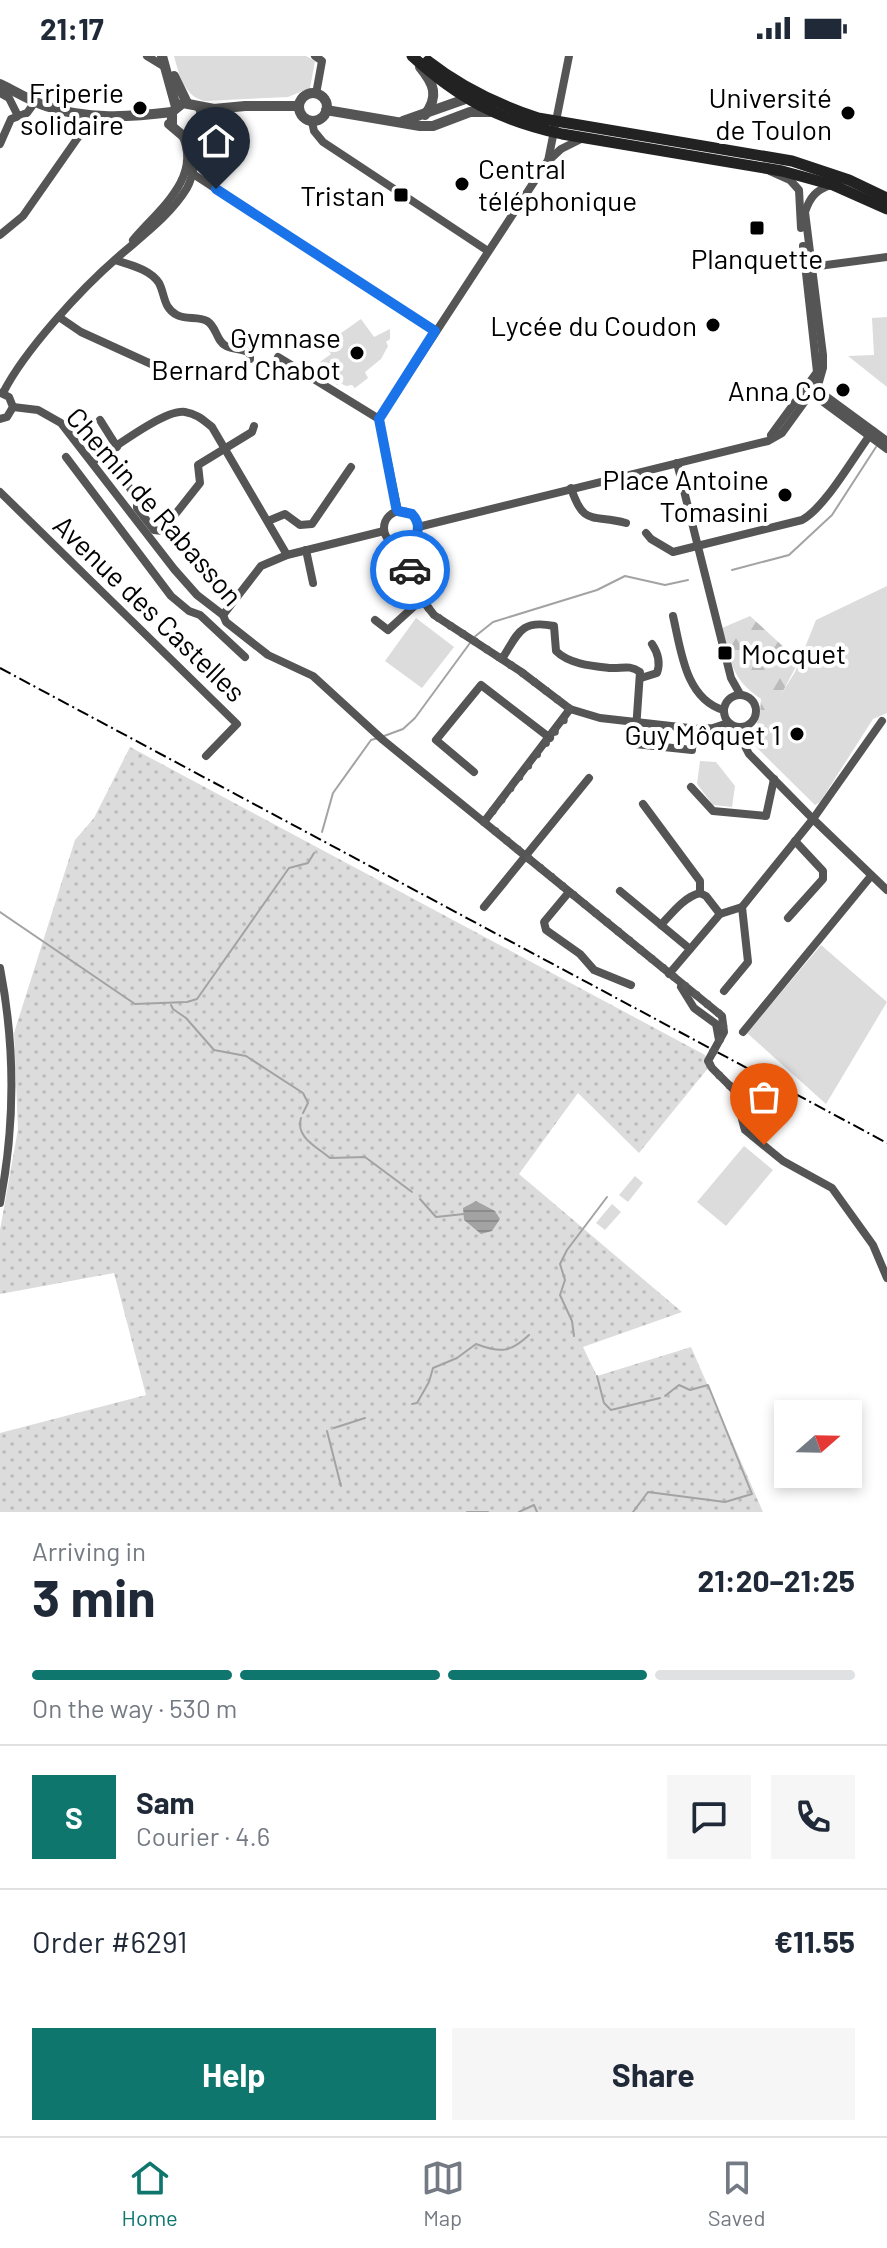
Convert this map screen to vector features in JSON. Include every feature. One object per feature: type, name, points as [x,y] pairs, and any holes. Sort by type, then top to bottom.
[{"type":"main road","points":[[412,56],[465,99],[534,127],[761,154],[887,198]]},
{"type":"main road","points":[[421,56],[444,74],[476,92],[584,138],[812,173],[887,209]]},
{"type":"street","points":[[147,56],[166,60]]},
{"type":"street","points":[[315,56],[322,61],[316,94]]},
{"type":"street","points":[[412,56],[434,88],[435,98],[425,115]]},
{"type":"street","points":[[547,162],[558,128],[569,56]]},
{"type":"street","points":[[166,60],[187,103],[200,108],[299,106]]},
{"type":"street","points":[[166,60],[174,110],[172,126]]},
{"type":"street","points":[[0,84],[35,102],[82,114],[148,114],[174,110],[187,103]]},
{"type":"street","points":[[0,93],[9,98],[18,116]]},
{"type":"street","points":[[316,94],[302,98],[299,106],[301,115],[312,122],[314,131],[323,142],[488,251]]},
{"type":"street","points":[[312,122],[320,120],[326,110],[325,102],[316,94]]},
{"type":"street","points":[[393,121],[425,115],[477,97],[509,108]]},
{"type":"street","points":[[0,144],[11,119],[29,112],[35,102]]},
{"type":"street","points":[[200,108],[204,122]]},
{"type":"street","points":[[117,258],[136,244],[187,188],[193,174],[196,134],[204,122],[221,109]]},
{"type":"street","points":[[326,110],[420,126],[433,126],[470,112],[492,112]]},
{"type":"street","points":[[79,136],[82,114]]},
{"type":"street","points":[[148,114],[172,126],[182,135],[191,156],[189,169],[193,174],[435,331]]},
{"type":"street","points":[[0,235],[23,216],[79,136],[96,120],[96,115]]},
{"type":"street","points":[[534,127],[550,151]]},
{"type":"street","points":[[558,128],[561,149]]},
{"type":"street","points":[[182,135],[196,134]]},
{"type":"street","points":[[398,511],[379,419],[547,162],[561,149],[584,138]]},
{"type":"street","points":[[0,419],[7,417],[13,407],[11,400],[1,393],[59,317],[170,198],[187,167],[187,150]]},
{"type":"street","points":[[763,167],[792,181],[799,194]]},
{"type":"street","points":[[811,389],[818,366],[798,210],[799,194],[812,173]]},
{"type":"street","points":[[418,527],[768,441],[778,435],[823,368],[805,220],[812,173]]},
{"type":"street","points":[[810,198],[833,185]]},
{"type":"street","points":[[811,267],[887,257]]},
{"type":"street","points":[[117,258],[149,274],[159,283],[163,299],[173,312],[207,321],[222,343],[246,350],[250,353],[250,359]]},
{"type":"street","points":[[59,317],[81,332],[160,368]]},
{"type":"street","points":[[278,357],[379,419]]},
{"type":"street","points":[[811,389],[871,433],[887,449]]},
{"type":"street","name":"Chemin de Rabasson","points":[[13,407],[38,410],[61,423],[197,595],[223,615],[226,622],[249,642],[268,655],[313,676],[385,741],[669,974],[694,1008],[719,1020],[719,1040],[708,1061],[734,1090],[745,1130],[783,1161],[832,1188],[873,1245],[887,1278]]},
{"type":"street","points":[[92,462],[165,416],[182,412],[198,416],[212,427],[287,555]]},
{"type":"street","points":[[100,420],[117,447]]},
{"type":"street","points":[[105,454],[137,498],[137,508],[154,530],[162,531],[200,483],[198,465],[252,432],[254,426]]},
{"type":"street","points":[[871,433],[887,441]]},
{"type":"street","points":[[646,533],[673,552],[810,516],[871,433]]},
{"type":"street","points":[[66,457],[171,596],[189,611],[200,615],[245,657]]},
{"type":"street","points":[[677,463],[736,695]]},
{"type":"street","points":[[268,521],[285,514],[300,525],[312,524],[351,467]]},
{"type":"street","points":[[571,488],[578,508],[588,518],[626,523]]},
{"type":"street","name":"Avenue des Castelles","points":[[0,492],[237,724],[206,756]]},
{"type":"street","points":[[398,511],[412,514],[418,527],[416,536],[405,544],[390,541],[384,531],[387,518],[398,511]]},
{"type":"street","points":[[223,615],[261,566],[287,555],[384,531]]},
{"type":"street","points":[[135,550],[150,539]]},
{"type":"street","points":[[405,544],[412,581],[421,600],[434,615],[502,659],[570,709],[600,718],[701,729],[748,725],[755,719],[755,704],[749,697],[736,695]]},
{"type":"street","points":[[306,550],[313,583]]},
{"type":"street","points":[[375,620],[388,630],[421,600]]},
{"type":"street","points":[[673,616],[690,682],[705,701],[723,711],[742,745],[774,779],[887,890]]},
{"type":"street","points":[[502,659],[519,631],[528,624],[540,623],[554,626],[556,651],[568,661],[634,668],[640,672],[641,678],[635,744],[692,750],[693,737],[736,695]]},
{"type":"street","points":[[641,678],[657,673],[659,669],[657,651],[652,644]]},
{"type":"street","points":[[474,772],[436,740],[481,685],[550,738]]},
{"type":"street","points":[[484,822],[570,709]]},
{"type":"street","points":[[669,974],[720,914],[742,907],[813,819],[882,721]]},
{"type":"street","points":[[748,725],[747,744],[754,757]]},
{"type":"street","points":[[484,907],[589,778]]},
{"type":"street","points":[[691,787],[713,811],[766,816],[774,779]]},
{"type":"street","points":[[643,804],[700,881],[700,893]]},
{"type":"street","points":[[788,918],[823,879],[823,871],[795,841]]},
{"type":"street","points":[[743,1032],[871,876]]},
{"type":"street","points":[[620,891],[690,949]]},
{"type":"street","points":[[569,892],[544,922],[546,930],[580,954],[594,970],[631,985]]},
{"type":"street","points":[[700,893],[720,914]]},
{"type":"street","points":[[661,925],[686,900],[700,893]]},
{"type":"street","points":[[724,991],[748,962],[742,907]]},
{"type":"street","points":[[0,968],[11,1064],[11,1109],[0,1203]]},
{"type":"green space","points":[[174,56],[306,56],[315,61],[310,88],[288,97],[204,101],[187,89]]},
{"type":"green space","points":[[887,317],[887,387],[848,356],[874,355],[872,318]]},
{"type":"green space","name":"Gymnase Bernard Chabot","points":[[361,319],[374,337],[390,329],[390,339],[386,342],[388,346],[381,359],[365,372],[368,378],[355,388],[340,383],[337,385],[320,362],[331,354],[324,345]]},
{"type":"green space","points":[[887,586],[887,713],[873,719],[820,802],[815,805],[751,742],[795,672],[816,620]]},
{"type":"green space","points":[[750,616],[799,661],[767,721],[751,742],[761,699],[738,676],[722,628]]},
{"type":"green space","points":[[416,618],[454,647],[422,688],[385,661]]},
{"type":"green space","points":[[130,747],[705,1055],[709,1067],[639,1153],[578,1093],[519,1174],[682,1312],[583,1347],[597,1376],[691,1347],[763,1512],[0,1512],[0,1433],[146,1395],[114,1273],[0,1294],[0,1230],[18,1129],[14,1033],[75,840],[94,818]]},
{"type":"green space","points":[[700,761],[716,762],[735,786],[732,807],[713,805],[697,784]]},
{"type":"green space","points":[[821,945],[887,1002],[826,1104],[747,1033]]},
{"type":"green space","points":[[744,1146],[773,1170],[726,1226],[697,1202]]},
{"type":"green space","points":[[635,1176],[643,1183],[628,1202],[619,1195]]},
{"type":"green space","points":[[612,1204],[621,1212],[605,1230],[596,1223]]},
{"type":"shaded area","points":[[476,1201],[495,1211],[500,1219],[492,1231],[481,1234],[464,1220],[463,1208]]},
{"type":"waterway","points":[[732,570],[789,555],[832,515],[876,447]]},
{"type":"waterway","points":[[473,638],[493,622],[597,590],[625,576],[665,585],[688,580]]},
{"type":"waterway","points":[[384,736],[403,729],[415,718],[470,643]]},
{"type":"waterway","points":[[322,832],[333,793],[371,740],[378,738]]},
{"type":"waterway","points":[[0,912],[135,1004],[187,1002],[197,999],[289,868],[308,863],[314,853]]},
{"type":"waterway","points":[[171,1005],[214,1050],[246,1056],[303,1093],[308,1103],[303,1113]]},
{"type":"waterway","points":[[301,1118],[304,1136],[330,1158],[365,1157],[412,1192]]},
{"type":"waterway","points":[[574,1336],[572,1321],[560,1295],[565,1280],[560,1264],[607,1197]]},
{"type":"waterway","points":[[420,1199],[436,1217],[464,1214]]},
{"type":"waterway","points":[[412,1404],[417,1403],[433,1368],[457,1358],[476,1344],[504,1350],[529,1335]]},
{"type":"waterway","points":[[597,1376],[604,1403],[611,1410],[660,1398]]},
{"type":"waterway","points":[[633,1512],[648,1492],[725,1502],[752,1494],[708,1385],[690,1390],[679,1385],[665,1396]]},
{"type":"waterway","points":[[334,1428],[365,1418]]},
{"type":"waterway","points":[[327,1431],[341,1486]]},
{"type":"waterway","points":[[519,1512],[534,1505],[537,1512]]},
{"type":"waterway","points":[[467,1512],[488,1512]]},
{"type":"railway","points":[[0,668],[887,1143]]},
{"type":"way so far","points":[[410,570],[416,592],[434,615],[520,671],[570,709],[484,822],[722,1016],[724,1032],[708,1061],[734,1090],[745,1130],[764,1145]]},
{"type":"place","name":"Friperie solidaire","points":[[140,108]]},
{"type":"place","name":"Université de Toulon","points":[[848,113]]},
{"type":"place","name":"Central téléphonique","points":[[462,184]]},
{"type":"place","name":"Tristan","points":[[401,195]]},
{"type":"place","name":"Planquette","points":[[757,228]]},
{"type":"place","name":"Lycée du Coudon","points":[[713,325]]},
{"type":"place","name":"Gymnase Bernard Chabot","points":[[357,353]]},
{"type":"place","name":"Anna Co","points":[[843,390]]},
{"type":"place","name":"Place Antoine Tomasini","points":[[785,495]]},
{"type":"place","name":"Mocquet","points":[[725,653]]},
{"type":"place","name":"Guy Môquet 1","points":[[797,734]]},
{"type":"route","points":[[216,189],[435,331],[379,419],[396,507],[398,511],[412,514],[417,522],[416,536],[405,544],[410,570]]}]
